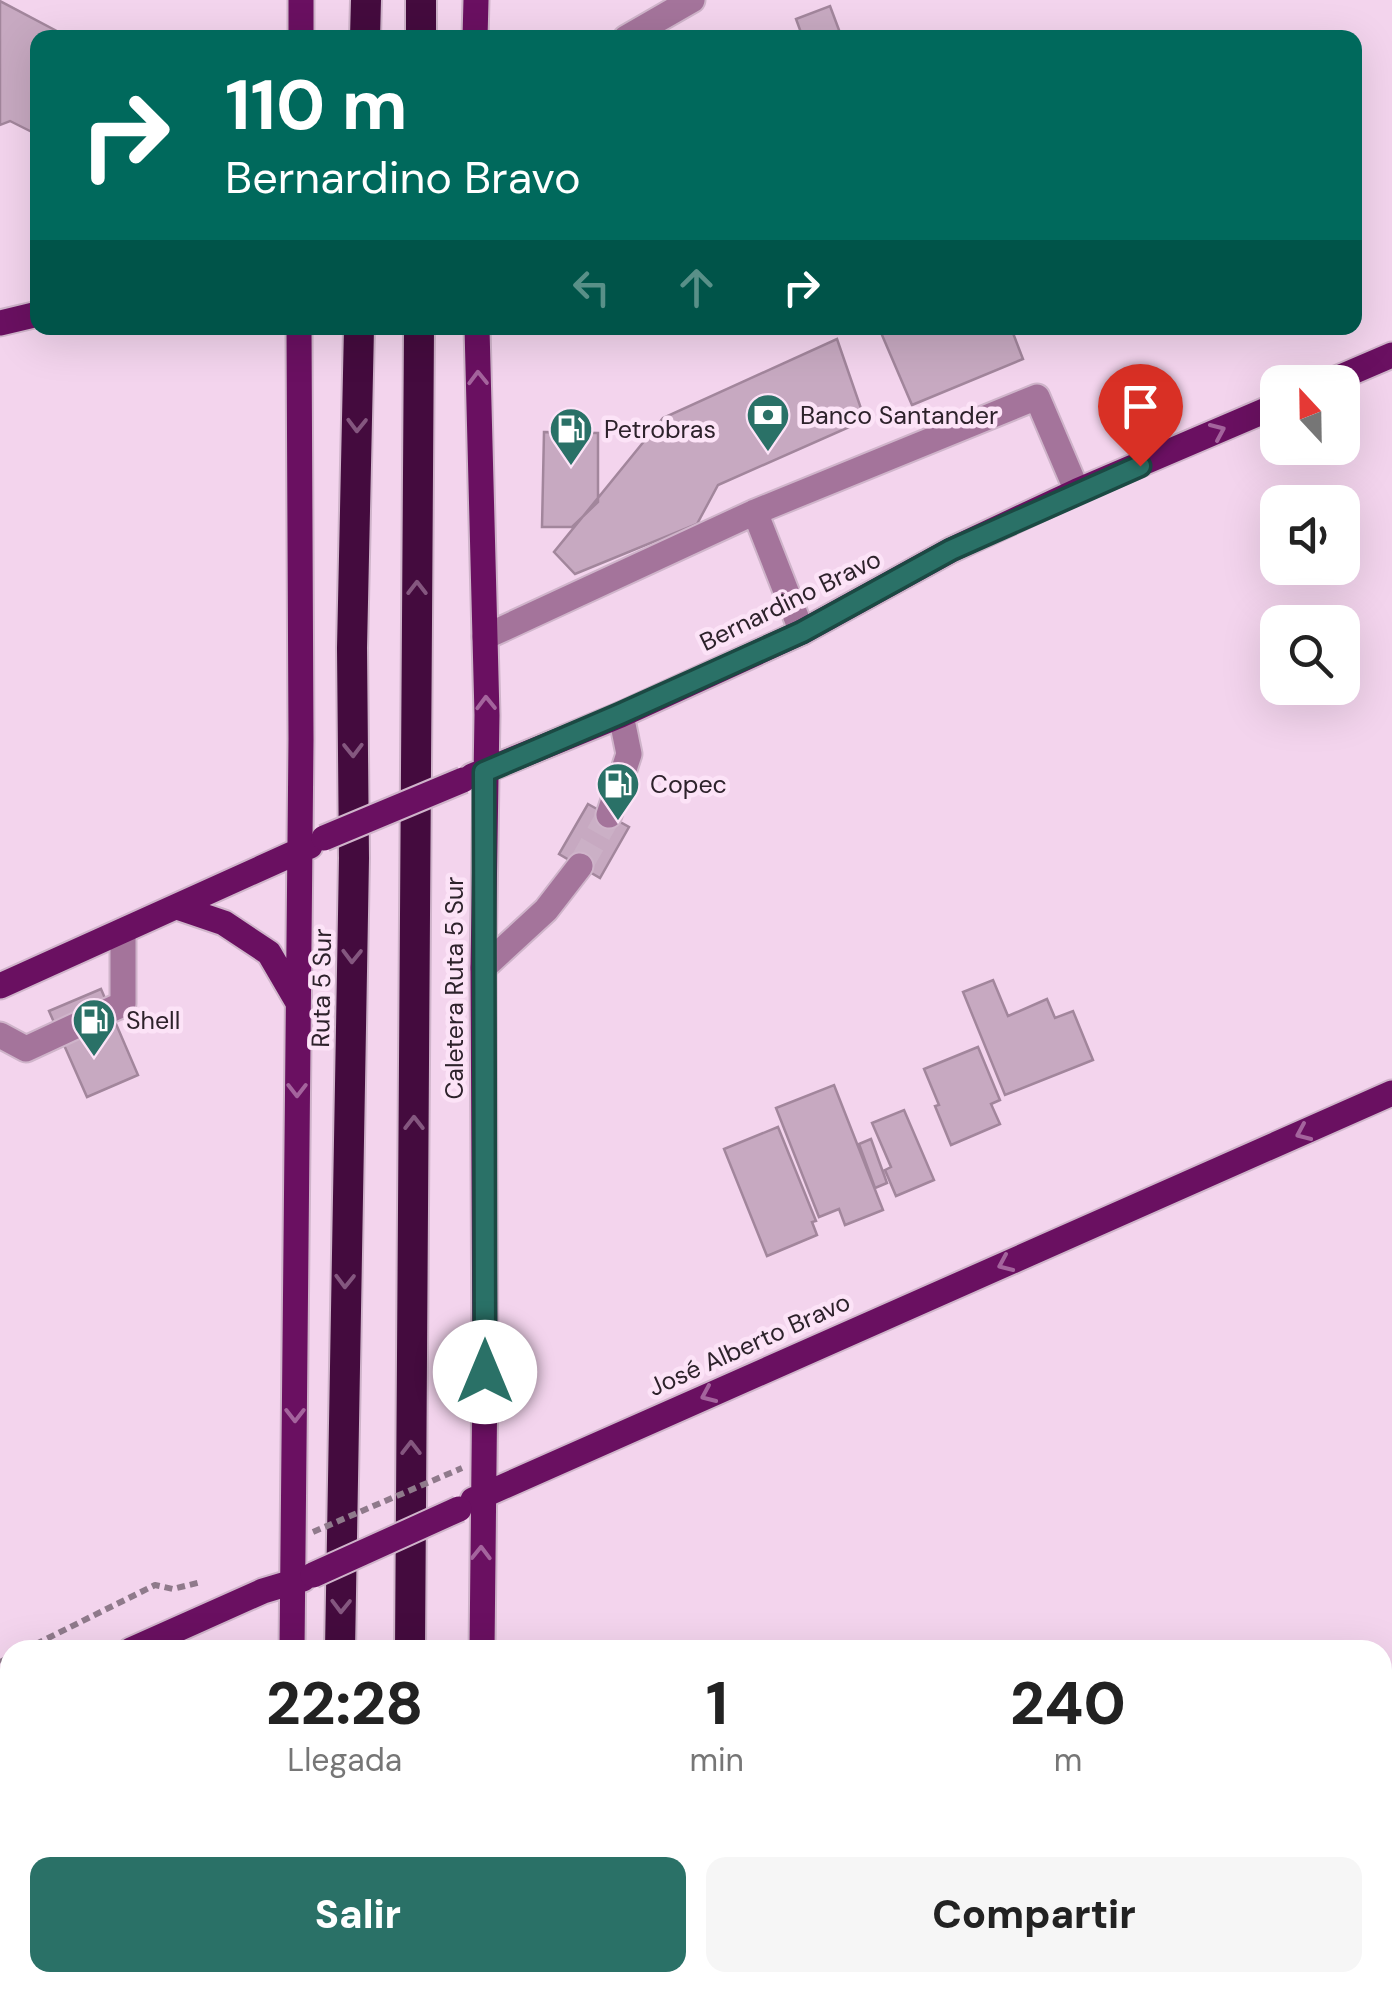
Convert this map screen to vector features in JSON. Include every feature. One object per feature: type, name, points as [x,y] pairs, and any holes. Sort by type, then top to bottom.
[{"type":"highway","points":[[365,30],[366,0]]},
{"type":"highway","points":[[421,0],[421,30]]},
{"type":"highway","name":"Ruta 5 Sur","points":[[340,1640],[359,335]]},
{"type":"highway","points":[[410,1640],[419,335]]},
{"type":"main road","points":[[301,30],[302,0]]},
{"type":"main road","points":[[475,30],[476,0]]},
{"type":"main road","points":[[0,323],[30,316]]},
{"type":"main road","points":[[293,1640],[303,1537],[298,1002],[299,335]]},
{"type":"main road","name":"Caletera Ruta 5 Sur","points":[[477,335],[485,637],[474,776],[483,968],[482,1640]]},
{"type":"main road","points":[[1360,369],[1392,355]]},
{"type":"main road","name":"Bernardino Bravo","points":[[0,986],[299,853],[324,838],[620,714],[802,632],[951,550],[1260,414]]},
{"type":"main road","points":[[177,907],[224,923],[269,954],[298,1002]]},
{"type":"main road","name":"José Alberto Bravo","points":[[153,1640],[263,1591],[302,1579],[483,1494],[1392,1094]]},
{"type":"street","points":[[640,30],[692,0]]},
{"type":"street","points":[[485,637],[755,512],[1037,396],[1077,492]]},
{"type":"street","points":[[755,512],[802,632]]},
{"type":"street","points":[[609,816],[629,754],[620,714]]},
{"type":"street","points":[[483,968],[546,910],[580,866]]},
{"type":"street","points":[[0,1035],[26,1049],[123,1004],[123,931]]},
{"type":"path","points":[[303,1537],[462,1468]]},
{"type":"path","points":[[44,1640],[154,1586],[174,1590],[213,1577]]},
{"type":"building","points":[[0,1],[55,30],[30,30],[30,131],[10,121],[0,125]]},
{"type":"building","points":[[830,6],[839,30],[800,30],[796,19]]},
{"type":"building","points":[[882,335],[1014,335],[1023,359],[912,405]]},
{"type":"building","points":[[837,339],[865,420],[718,485],[697,524],[575,574],[554,552],[663,418]]},
{"type":"building","name":"Petrobras","points":[[544,432],[598,433],[598,502],[572,527],[542,527]]},
{"type":"building","points":[[588,804],[629,827],[600,878],[559,854]]},
{"type":"building","points":[[993,980],[1008,1016],[1047,999],[1055,1018],[1073,1011],[1093,1060],[1005,1095],[963,992]]},
{"type":"building","points":[[101,989],[138,1075],[87,1097],[49,1011]]},
{"type":"building","points":[[978,1047],[1000,1100],[991,1104],[1000,1124],[951,1145],[924,1069]]},
{"type":"building","points":[[834,1085],[883,1210],[845,1225],[839,1209],[819,1217],[776,1108]]},
{"type":"building","points":[[904,1110],[934,1180],[896,1196],[885,1170],[891,1167],[872,1123]]},
{"type":"building","points":[[778,1127],[816,1221],[812,1222],[817,1235],[767,1256],[724,1149]]},
{"type":"building","points":[[871,1139],[887,1183],[875,1188],[859,1144]]},
{"type":"tunnel","points":[[580,866],[609,815]]},
{"type":"place","name":"Banco Santander","points":[[768,453]]},
{"type":"place","name":"Petrobras","points":[[571,467]]},
{"type":"place","name":"Copec","points":[[618,822]]},
{"type":"place","name":"Shell","points":[[94,1058]]},
{"type":"route","points":[[485,1372],[484,772],[802,632],[951,550],[1140,466]]}]
